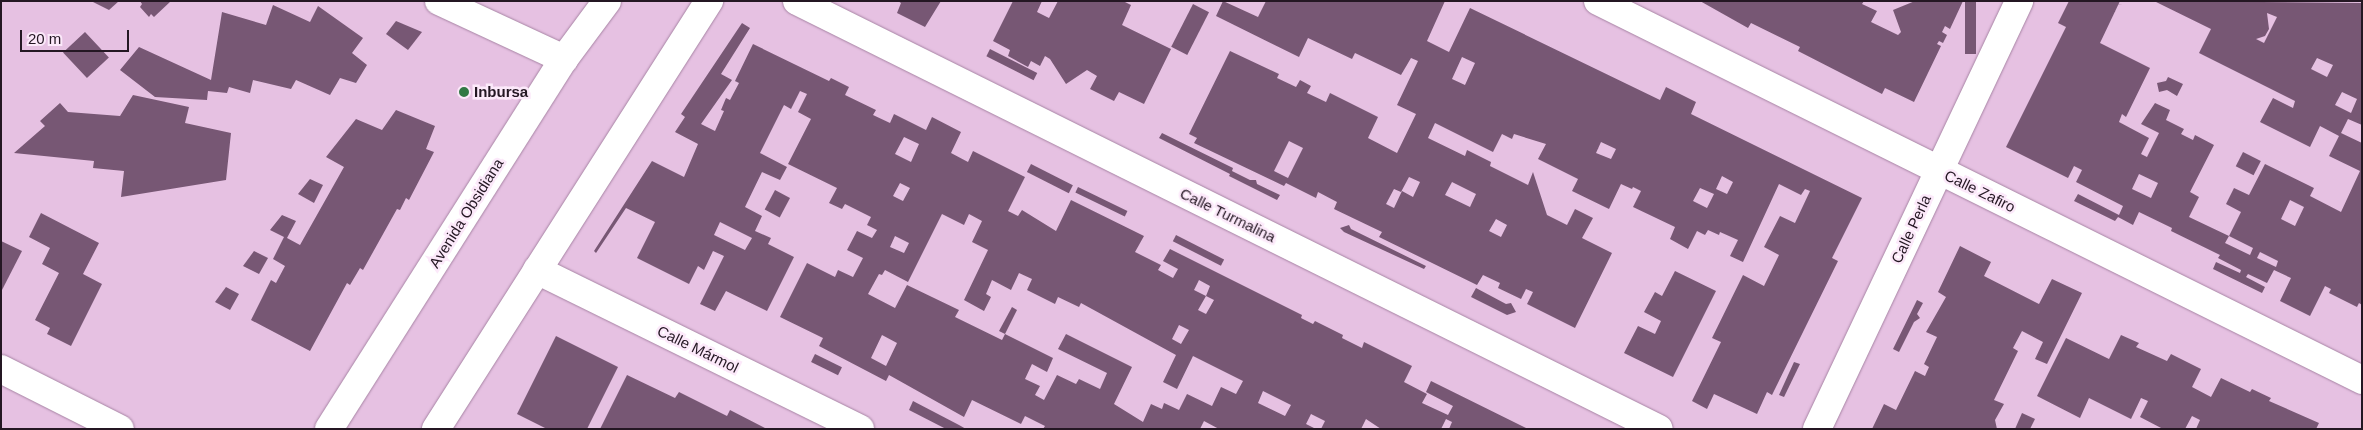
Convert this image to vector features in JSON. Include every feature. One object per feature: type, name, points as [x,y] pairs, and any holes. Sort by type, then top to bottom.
[{"type":"street","points":[[439,1],[564,59]]},
{"type":"street","name":"Avenida Obsidiana","points":[[329,429],[564,59],[607,1]]},
{"type":"street","points":[[436,429],[709,1]]},
{"type":"street","name":"Calle Turmalina","points":[[797,1],[1659,429]]},
{"type":"street","name":"Calle Zafiro","points":[[1598,1],[1625,7],[1939,170],[2362,380]]},
{"type":"street","name":"Calle Perla","points":[[1816,429],[2018,1]]},
{"type":"street","name":"Calle Mármol","points":[[537,270],[860,429]]},
{"type":"street","points":[[1,369],[120,429]]},
{"type":"building","points":[[91,1],[119,1],[109,10]]},
{"type":"building","points":[[140,1],[171,1],[154,17],[151,14],[149,17],[140,7],[142,4]]},
{"type":"building","points":[[898,1],[941,1],[925,27],[897,13],[901,3]]},
{"type":"building","points":[[1013,1],[1042,1],[1037,12],[1049,18],[1058,1],[1123,1],[1131,5],[1122,25],[1171,49],[1144,104],[1119,92],[1114,101],[1090,89],[1097,76],[1087,70],[1066,84],[1050,59],[1045,56],[1040,66],[1031,61],[1028,67],[1008,56],[1010,50],[993,41]]},
{"type":"building","points":[[1223,1],[1258,17],[1266,1],[1445,1],[1427,41],[1449,52],[1470,8],[1660,100],[1666,87],[1696,102],[1691,114],[1862,198],[1832,258],[1838,261],[1772,395],[1767,392],[1757,414],[1714,394],[1707,409],[1692,401],[1721,342],[1712,338],[1743,275],[1764,286],[1779,255],[1764,247],[1780,216],[1795,223],[1810,191],[1805,189],[1801,195],[1779,184],[1743,262],[1730,256],[1738,240],[1720,232],[1719,235],[1708,230],[1705,235],[1697,231],[1688,249],[1670,239],[1675,227],[1633,207],[1641,191],[1633,187],[1632,189],[1621,184],[1609,209],[1572,191],[1578,179],[1538,159],[1546,144],[1514,134],[1512,139],[1502,134],[1493,152],[1435,123],[1428,138],[1465,156],[1467,150],[1491,162],[1490,166],[1528,185],[1533,172],[1547,215],[1567,225],[1575,209],[1593,218],[1582,238],[1612,253],[1575,328],[1527,304],[1533,292],[1526,289],[1521,299],[1498,288],[1500,283],[1483,275],[1477,285],[1379,237],[1382,232],[1334,209],[1337,202],[1318,192],[1316,198],[1286,183],[1284,186],[1194,143],[1197,138],[1189,134],[1230,51],[1279,74],[1277,78],[1296,87],[1300,80],[1311,86],[1307,93],[1326,102],[1330,93],[1378,117],[1368,138],[1397,153],[1416,114],[1397,105],[1418,61],[1411,58],[1401,75],[1355,53],[1352,59],[1308,38],[1299,57],[1216,16]],"holes":[[[1462,57],[1475,63],[1465,85],[1452,79]],[[1289,141],[1303,148],[1288,178],[1274,171]],[[1601,142],[1616,149],[1611,159],[1596,153]],[[1722,176],[1733,182],[1727,194],[1716,189]],[[1409,177],[1420,182],[1413,197],[1402,191],[1394,208],[1386,204],[1394,189],[1401,192]],[[1452,182],[1476,194],[1470,207],[1445,195]],[[1700,188],[1714,194],[1707,208],[1693,201]],[[1496,219],[1507,225],[1501,237],[1489,231]]]},
{"type":"building","points":[[1700,1],[1864,1],[1862,4],[1877,11],[1871,22],[1898,35],[1901,32],[1893,10],[1915,1],[1963,1],[1950,29],[1945,26],[1942,32],[1947,35],[1943,43],[1939,41],[1937,44],[1941,46],[1914,102],[1885,88],[1882,94],[1798,51],[1800,47],[1751,23],[1748,28]]},
{"type":"building","points":[[1965,1],[1976,1],[1976,54],[1965,54]]},
{"type":"building","points":[[2069,1],[2120,1],[2100,43],[2150,68],[2126,117],[2122,114],[2119,122],[2149,138],[2141,154],[2147,157],[2159,133],[2141,124],[2155,103],[2170,110],[2166,120],[2184,129],[2181,134],[2193,140],[2195,135],[2214,145],[2190,192],[2199,197],[2189,217],[2229,236],[2241,212],[2226,204],[2234,188],[2249,195],[2265,164],[2314,188],[2310,196],[2341,212],[2360,171],[2329,156],[2339,136],[2320,126],[2310,147],[2260,122],[2273,98],[2293,108],[2295,101],[2199,53],[2211,29],[2154,1],[2362,3],[2362,125],[2348,119],[2341,133],[2362,143],[2362,305],[2359,303],[2357,307],[2329,293],[2331,289],[2325,286],[2310,316],[2280,301],[2291,278],[2274,270],[2267,283],[2248,274],[2246,277],[2265,287],[2262,293],[2213,269],[2216,262],[2240,273],[2241,270],[2218,258],[2220,255],[2171,231],[2172,228],[2139,212],[2133,225],[2118,217],[2115,221],[2074,201],[2078,194],[2119,215],[2123,206],[2076,182],[2082,170],[2074,166],[2068,178],[2006,147],[2066,27],[2058,23]],"holes":[[[2267,13],[2277,17],[2264,43],[2256,39],[2265,36],[2269,29]],[[2317,58],[2333,65],[2327,77],[2311,69]],[[2342,92],[2357,99],[2351,113],[2335,105]],[[2139,174],[2158,183],[2151,198],[2132,189]],[[2290,200],[2304,207],[2295,226],[2281,219]],[[2229,236],[2253,248],[2250,255],[2225,243]],[[2260,252],[2278,261],[2276,267],[2257,258]]]},
{"type":"building","points":[[1193,4],[1209,12],[1187,55],[1171,47]]},
{"type":"building","points":[[273,5],[310,22],[318,6],[363,38],[352,53],[367,65],[356,83],[340,78],[330,95],[296,80],[291,89],[253,80],[250,93],[229,87],[227,93],[208,91],[207,100],[155,97],[120,70],[139,47],[211,80],[222,12],[266,25]]},
{"type":"building","points":[[396,21],[422,32],[408,50],[386,34]]},
{"type":"building","points":[[742,23],[750,28],[721,74],[732,80],[701,124],[715,131],[724,111],[721,110],[726,98],[730,100],[739,83],[735,81],[753,44],[829,81],[831,78],[849,87],[845,95],[876,110],[873,115],[890,123],[894,114],[926,130],[932,117],[961,132],[951,153],[968,162],[973,151],[1025,177],[1008,211],[1018,216],[1022,210],[1056,231],[1071,200],[1144,236],[1135,252],[1161,265],[1158,270],[1173,278],[1178,269],[1163,261],[1170,249],[1302,315],[1301,318],[1313,324],[1315,321],[1343,335],[1342,338],[1362,348],[1364,342],[1412,366],[1404,382],[1427,394],[1422,403],[1448,415],[1453,406],[1426,392],[1431,381],[1528,429],[1449,429],[1452,422],[1446,419],[1441,429],[1381,429],[1366,419],[1361,429],[1321,429],[1325,421],[1311,414],[1306,424],[1316,429],[1219,429],[1204,421],[1200,429],[1043,429],[1045,426],[1025,416],[1021,424],[972,400],[964,417],[889,375],[886,381],[819,346],[823,338],[780,317],[807,263],[835,277],[838,270],[853,277],[863,258],[847,250],[857,231],[872,238],[877,230],[867,225],[871,217],[845,204],[842,209],[829,203],[837,188],[788,164],[811,119],[798,112],[807,94],[800,91],[791,109],[784,105],[760,153],[787,167],[780,180],[762,172],[745,207],[762,216],[755,231],[771,238],[768,244],[794,257],[767,311],[726,291],[715,311],[700,304],[724,256],[713,251],[704,270],[698,266],[689,284],[637,258],[655,222],[626,208],[596,253],[594,251],[652,161],[684,177],[698,144],[675,132],[685,117],[681,114]],"holes":[[[904,137],[919,144],[911,162],[895,154]],[[900,183],[910,188],[903,201],[893,196]],[[942,214],[964,225],[969,214],[982,221],[972,242],[988,250],[964,300],[984,311],[991,297],[986,294],[992,280],[1011,290],[1019,273],[1032,279],[1027,290],[1055,304],[1058,297],[1079,307],[1081,303],[1176,355],[1163,382],[1177,389],[1193,356],[1243,381],[1236,394],[1221,387],[1212,406],[1187,394],[1179,410],[1164,403],[1162,409],[1151,404],[1143,422],[1114,404],[1132,367],[1066,334],[1058,349],[1107,373],[1100,389],[1079,379],[1076,384],[1057,375],[1044,400],[1035,395],[1040,386],[1025,379],[1032,364],[1047,372],[1053,358],[1005,334],[1002,340],[955,317],[959,310],[907,285],[895,308],[868,294],[879,274],[882,275],[885,270],[908,282]],[[720,222],[752,238],[745,250],[714,235]],[[895,236],[909,243],[904,253],[890,247]],[[1199,280],[1210,286],[1206,296],[1194,290]],[[1206,296],[1214,300],[1206,314],[1198,310]],[[1179,325],[1189,330],[1181,344],[1172,339]],[[882,335],[897,343],[886,366],[871,358]],[[1263,391],[1291,405],[1285,416],[1258,403]]]},
{"type":"building","points":[[85,32],[109,58],[87,78],[63,52]]},
{"type":"building","points":[[990,49],[1037,73],[1034,80],[986,56]]},
{"type":"building","points":[[2168,77],[2183,84],[2177,96],[2167,90],[2159,92],[2157,83],[2166,81]]},
{"type":"building","points":[[133,95],[189,107],[185,123],[231,133],[226,180],[121,197],[124,171],[93,168],[94,161],[14,153],[45,126],[40,121],[60,103],[68,112],[120,116]]},
{"type":"building","points":[[396,110],[435,126],[426,149],[434,152],[409,200],[406,198],[400,210],[397,209],[363,270],[360,268],[350,285],[347,283],[310,351],[251,320],[271,280],[276,283],[285,266],[273,259],[284,237],[270,230],[282,215],[296,221],[287,238],[300,245],[344,167],[326,157],[356,119],[382,130]]},
{"type":"building","points":[[1162,133],[1233,168],[1232,171],[1250,180],[1256,180],[1257,184],[1280,195],[1277,200],[1229,176],[1230,174],[1159,138]]},
{"type":"building","points":[[2243,152],[2261,161],[2254,175],[2236,166]]},
{"type":"building","points":[[1031,164],[1073,185],[1069,193],[1027,172]]},
{"type":"building","points":[[310,179],[323,185],[314,203],[298,194]]},
{"type":"building","points":[[1078,187],[1127,211],[1125,217],[1075,192]]},
{"type":"building","points":[[775,190],[790,198],[780,217],[765,209]]},
{"type":"building","points":[[41,213],[99,243],[83,274],[102,284],[71,346],[47,334],[50,328],[35,320],[59,273],[42,264],[50,248],[29,237]]},
{"type":"building","points":[[1349,225],[1351,229],[1426,266],[1424,269],[1344,232],[1340,228]]},
{"type":"building","points":[[1176,235],[1224,260],[1221,266],[1173,241]]},
{"type":"building","points":[[1,241],[22,251],[1,292]]},
{"type":"building","points":[[1960,246],[1991,262],[1984,276],[2039,304],[2052,279],[2082,293],[2047,364],[2035,359],[2043,342],[2022,331],[2013,348],[2018,351],[1994,400],[2004,404],[1995,420],[1997,429],[1872,429],[1884,404],[1896,410],[1915,371],[1925,376],[1929,367],[1924,364],[1937,337],[1926,332],[1946,297],[1938,292]]},
{"type":"building","points":[[254,251],[268,258],[259,274],[243,266]]},
{"type":"building","points":[[1675,271],[1716,291],[1673,377],[1624,353],[1638,326],[1655,334],[1661,321],[1644,312],[1655,292],[1662,296]]},
{"type":"building","points":[[226,287],[239,294],[230,310],[215,302]]},
{"type":"building","points":[[1476,288],[1506,304],[1511,303],[1516,312],[1507,315],[1471,297]]},
{"type":"building","points":[[1917,300],[1923,303],[1917,314],[1920,318],[1914,322],[1899,352],[1893,349]]},
{"type":"building","points":[[1012,307],[1017,310],[1005,334],[999,331]]},
{"type":"building","points":[[2121,335],[2139,343],[2136,347],[2167,361],[2171,354],[2201,369],[2192,387],[2211,397],[2221,378],[2250,392],[2252,389],[2271,398],[2269,401],[2319,423],[2316,429],[2196,429],[2200,420],[2192,416],[2185,429],[2163,429],[2140,417],[2148,401],[2141,398],[2131,419],[2089,398],[2080,418],[2037,396],[2066,338],[2109,359]]},
{"type":"building","points":[[556,336],[618,367],[587,429],[547,429],[517,414]]},
{"type":"building","points":[[815,354],[842,367],[838,375],[811,362]]},
{"type":"building","points":[[1794,362],[1800,364],[1784,397],[1779,395]]},
{"type":"building","points":[[627,375],[675,398],[679,392],[727,416],[730,410],[767,429],[600,429]]},
{"type":"building","points":[[913,401],[966,429],[946,429],[909,410]]},
{"type":"building","points":[[2022,413],[2035,419],[2030,429],[2015,429]]},
{"type":"place","name":"Inbursa","points":[[464,92]]}]
